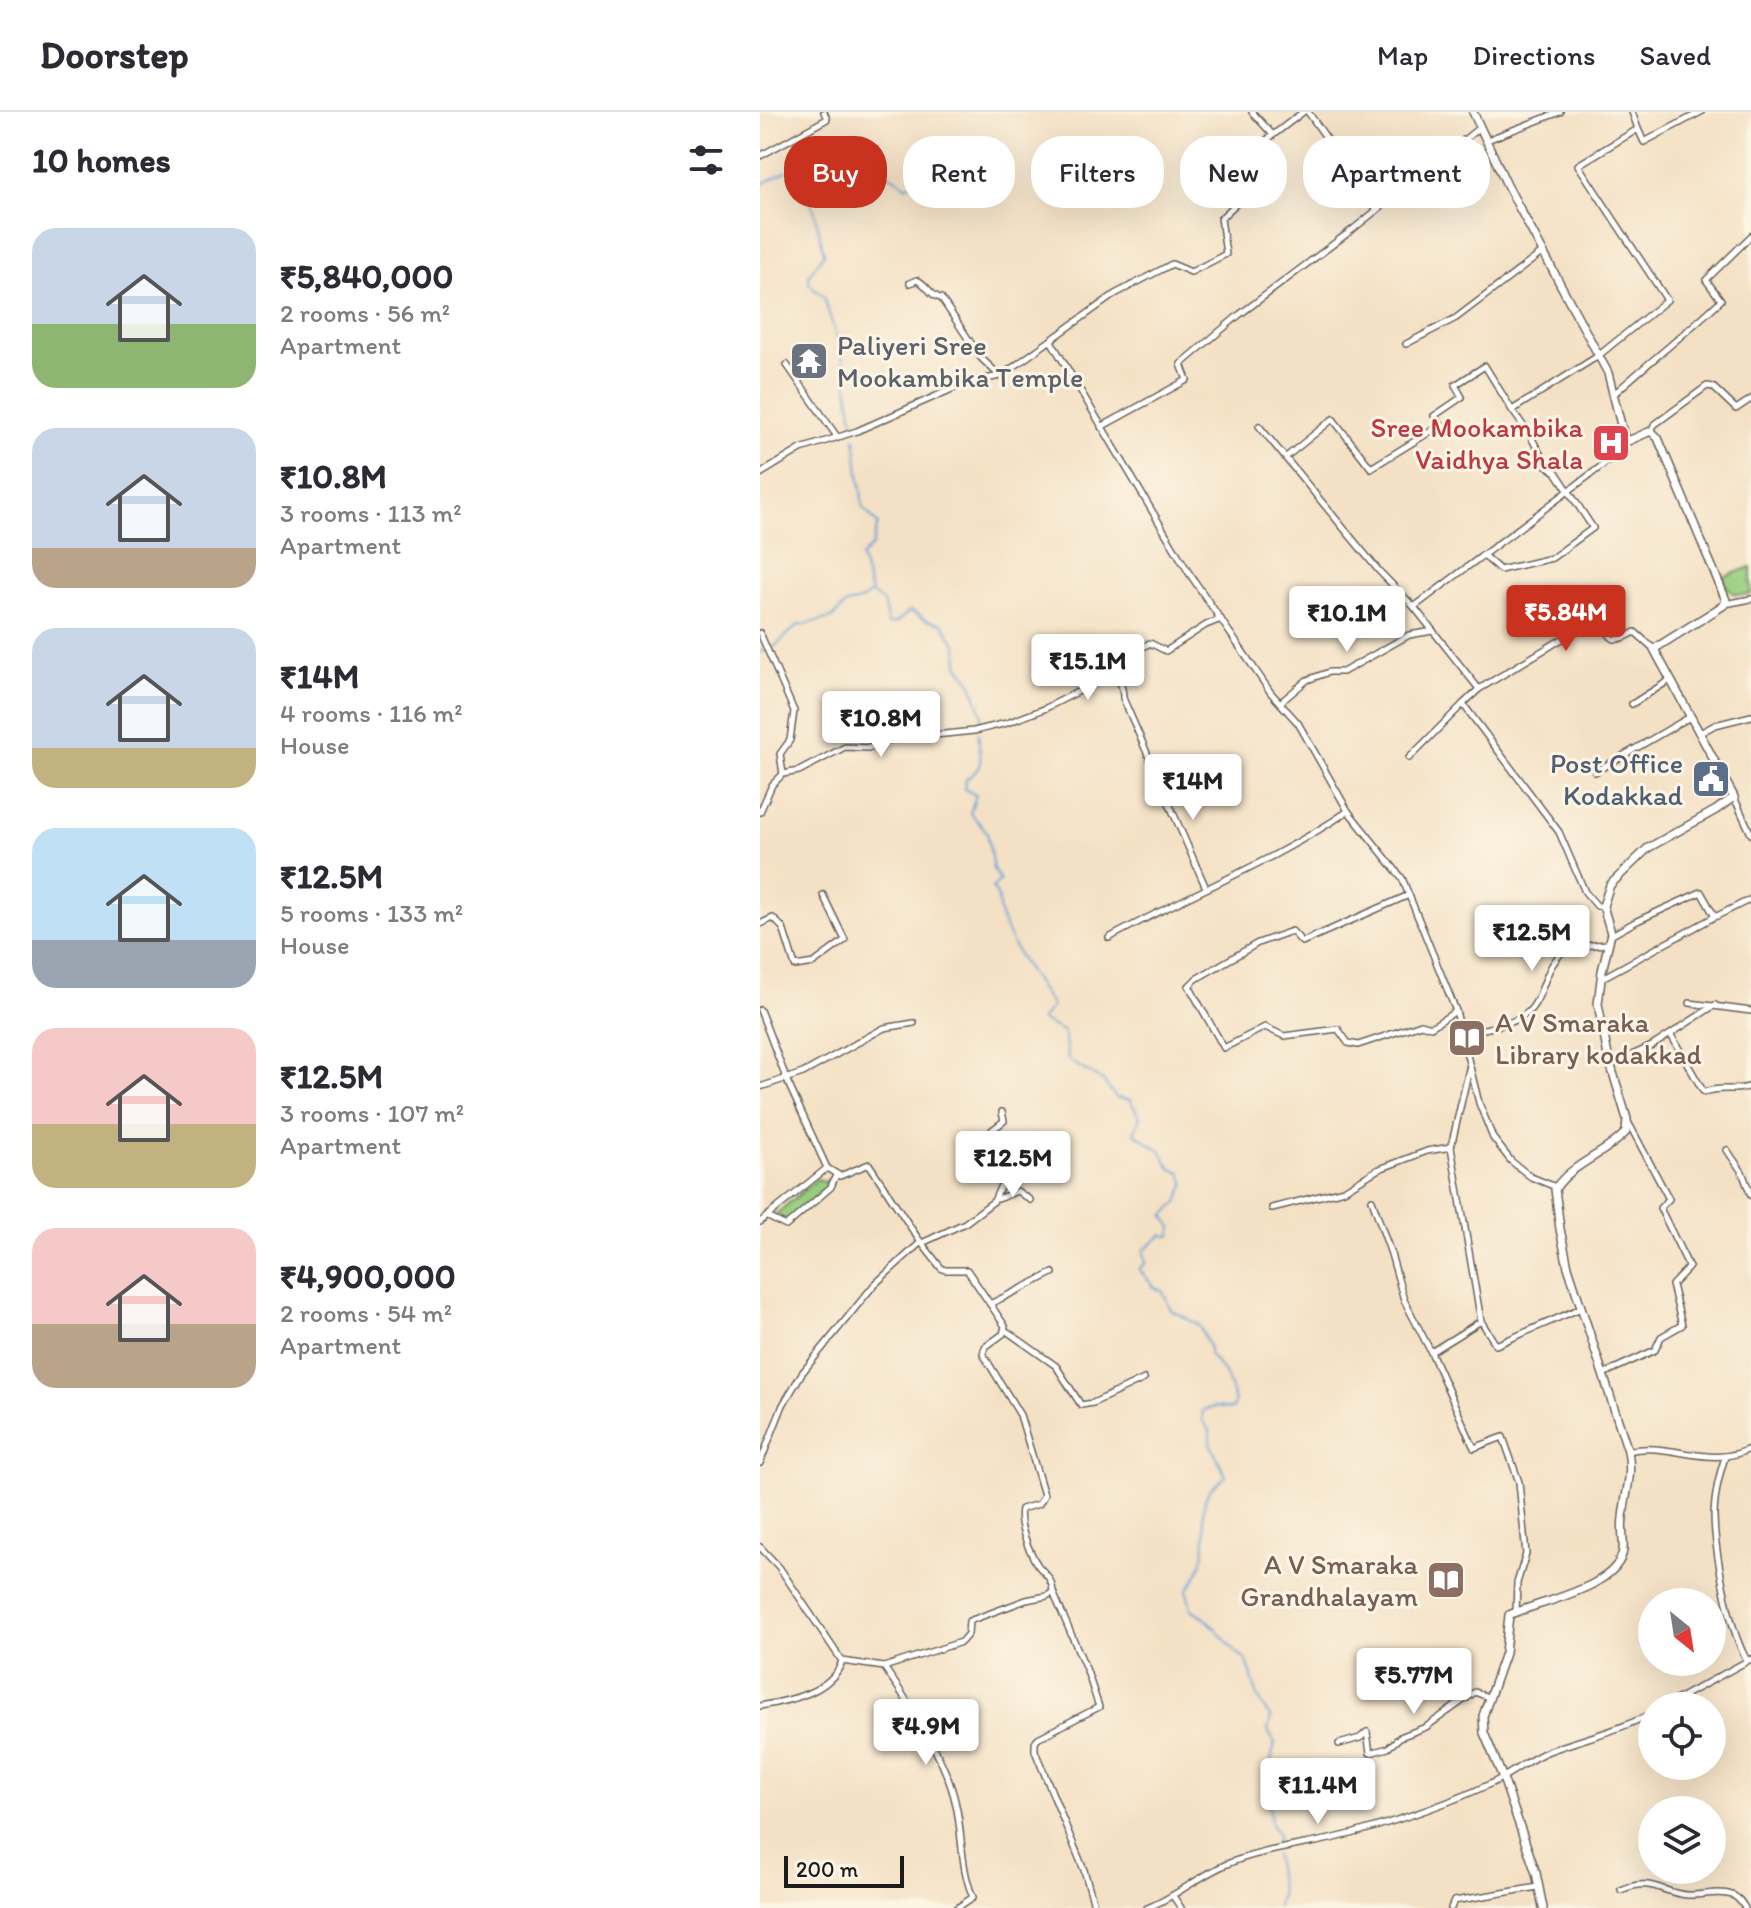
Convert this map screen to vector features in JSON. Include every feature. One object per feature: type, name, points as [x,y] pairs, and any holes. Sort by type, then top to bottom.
[{"type":"main road","points":[[1473,112],[1485,136]]},
{"type":"main road","points":[[1490,146],[1608,373],[1627,441],[1651,431],[1658,438],[1726,597],[1724,605],[1654,649],[1734,797],[1648,848],[1610,885],[1603,906],[1610,940],[1598,1004],[1610,1065],[1627,1119],[1626,1132],[1616,1143],[1569,1172],[1556,1187],[1560,1229],[1581,1308],[1632,1471],[1623,1518],[1623,1550],[1616,1566],[1579,1591],[1509,1615],[1505,1653],[1483,1716],[1484,1733],[1536,1873],[1543,1908]]},
{"type":"street","points":[[760,156],[827,119],[824,112]]},
{"type":"street","points":[[1252,112],[1273,135]]},
{"type":"street","points":[[760,474],[801,449],[838,438],[968,382],[1001,376],[1115,294],[1172,264],[1191,272],[1226,254],[1221,218],[1238,202],[1222,175],[1306,112],[1377,210]]},
{"type":"street","points":[[1490,139],[1560,112]]},
{"type":"street","points":[[1632,112],[1644,142],[1701,112]]},
{"type":"street","points":[[1101,427],[1187,380],[1181,364],[1480,127]]},
{"type":"street","points":[[1512,410],[1598,356],[1667,300],[1578,165],[1638,129]]},
{"type":"street","points":[[1614,394],[1721,300],[1706,280],[1751,236]]},
{"type":"street","points":[[1406,344],[1456,318],[1543,252]]},
{"type":"street","points":[[910,283],[917,280],[941,298],[981,358],[1001,376]]},
{"type":"street","points":[[1051,341],[1189,573],[1271,693],[1310,743],[1348,811],[1402,878],[1456,1011],[1479,1103],[1493,1138],[1511,1161],[1531,1177],[1556,1187]]},
{"type":"street","points":[[787,365],[838,438]]},
{"type":"street","points":[[1286,457],[1333,419],[1371,468],[1441,425],[1434,416],[1462,397],[1455,385],[1485,366],[1546,465],[1551,466],[1569,490],[1593,528],[1552,558],[1537,562],[1500,570],[1483,555]]},
{"type":"street","points":[[1651,431],[1654,425],[1707,386],[1713,387],[1736,409],[1751,399]]},
{"type":"street","points":[[1259,426],[1379,571],[1414,607],[1479,689]]},
{"type":"street","points":[[1414,607],[1603,465],[1627,441]]},
{"type":"street","points":[[1724,605],[1751,599]]},
{"type":"street","points":[[1111,675],[1112,665],[1150,643],[1166,651],[1221,619]]},
{"type":"street","points":[[1409,758],[1479,689],[1582,627],[1596,623],[1603,626],[1614,639],[1622,639],[1635,632],[1654,649]]},
{"type":"street","points":[[1281,702],[1307,680],[1329,672],[1343,672],[1409,635],[1433,631]]},
{"type":"street","points":[[760,633],[794,711],[790,740],[780,754],[783,774]]},
{"type":"street","points":[[760,812],[772,785],[783,774],[799,771],[845,747],[869,748],[886,740],[980,729],[1030,715],[1111,675]]},
{"type":"street","points":[[1111,675],[1120,684],[1123,698],[1206,888]]},
{"type":"street","points":[[1632,704],[1670,680]]},
{"type":"street","points":[[1463,704],[1559,832],[1585,892],[1597,906],[1603,906]]},
{"type":"street","points":[[1595,772],[1691,716]]},
{"type":"street","points":[[1700,733],[1715,725],[1751,716]]},
{"type":"street","points":[[1734,797],[1748,819],[1751,834]]},
{"type":"street","points":[[1109,938],[1140,919],[1257,864],[1348,811]]},
{"type":"street","points":[[1461,1036],[1527,1013],[1566,947],[1610,940],[1637,921],[1701,892],[1717,916]]},
{"type":"street","points":[[760,924],[773,918],[783,928],[795,966],[814,963],[845,940],[823,895]]},
{"type":"street","points":[[1409,895],[1302,942],[1292,931],[1271,937],[1196,979],[1189,986],[1224,1048],[1265,1027],[1284,1036],[1338,1029],[1348,1043],[1358,1045],[1421,1024],[1431,1027],[1456,1011]]},
{"type":"street","points":[[1601,978],[1751,899]]},
{"type":"street","points":[[1690,1003],[1751,1011]]},
{"type":"street","points":[[1610,1065],[1671,1035],[1715,1005]]},
{"type":"street","points":[[760,1010],[786,1078],[827,1168],[836,1175],[844,1176],[869,1164],[943,1269],[967,1270],[1005,1330],[1056,1366],[1081,1405],[1093,1403],[1144,1379]]},
{"type":"street","points":[[760,1087],[803,1073],[884,1028],[914,1023]]},
{"type":"street","points":[[1671,1035],[1705,1092],[1717,1087],[1737,1090],[1751,1086]]},
{"type":"street","points":[[1470,1067],[1451,1147],[1481,1321],[1496,1345],[1581,1308]]},
{"type":"street","points":[[994,1201],[1009,1167],[992,1135],[992,1130],[1004,1121],[1002,1112]]},
{"type":"street","points":[[1603,1374],[1655,1350],[1661,1337],[1682,1325],[1672,1285],[1689,1267],[1660,1208],[1669,1199],[1665,1188],[1627,1119]]},
{"type":"street","points":[[1272,1208],[1344,1190],[1377,1170],[1427,1151],[1451,1147]]},
{"type":"street","points":[[1727,1150],[1742,1172],[1751,1195]]},
{"type":"street","points":[[760,1222],[827,1168]]},
{"type":"street","points":[[768,1217],[786,1226],[831,1187],[836,1175]]},
{"type":"street","points":[[760,1463],[783,1405],[802,1373],[874,1285],[922,1242],[965,1223],[994,1201],[1017,1191],[1030,1200]]},
{"type":"street","points":[[1372,1200],[1404,1300],[1474,1448],[1503,1437],[1519,1482],[1526,1554],[1517,1583],[1516,1612]]},
{"type":"street","points":[[990,1304],[1053,1273]]},
{"type":"street","points":[[1431,1352],[1481,1321]]},
{"type":"street","points":[[1005,1330],[985,1347],[983,1354],[1014,1405],[1027,1434],[1044,1498],[1039,1504],[1021,1509],[1020,1517],[1035,1562],[1051,1578],[1053,1592],[1099,1707],[1038,1738],[1035,1751],[1084,1870],[1095,1908]]},
{"type":"street","points":[[1628,1451],[1663,1449],[1694,1456],[1725,1457],[1751,1448]]},
{"type":"street","points":[[1691,1692],[1749,1660],[1732,1630],[1714,1514],[1718,1478],[1725,1457]]},
{"type":"street","points":[[760,1547],[779,1567],[842,1661],[884,1667],[961,1642],[968,1634],[969,1621],[1053,1592]]},
{"type":"street","points":[[760,1706],[786,1702],[811,1692],[830,1680],[842,1661]]},
{"type":"street","points":[[884,1667],[913,1708],[937,1754],[956,1803],[964,1866],[973,1897],[957,1908]]},
{"type":"street","points":[[1339,1744],[1360,1738],[1367,1732],[1370,1753],[1388,1748],[1400,1737],[1440,1718],[1475,1692],[1490,1699]]},
{"type":"street","points":[[1147,1908],[1226,1864],[1400,1819],[1503,1778],[1547,1752],[1638,1721]]},
{"type":"street","points":[[1621,1890],[1642,1884],[1684,1895],[1730,1894],[1745,1908]]},
{"type":"street","points":[[1451,1908],[1454,1901],[1538,1887]]},
{"type":"street","points":[[1173,1896],[1181,1908]]},
{"type":"green space","points":[[1751,567],[1751,594],[1732,593],[1723,577]]},
{"type":"green space","points":[[832,1176],[830,1185],[789,1222],[775,1215],[817,1179],[826,1182]]},
{"type":"waterway","points":[[760,185],[791,169],[814,209],[824,254],[809,275],[809,284],[824,297],[845,366],[854,429]]},
{"type":"waterway","points":[[887,174],[903,184]]},
{"type":"waterway","points":[[855,438],[863,508],[878,524],[872,546],[861,557],[871,593],[883,602],[888,624],[896,623],[910,611],[943,624],[957,646],[958,665],[972,684],[982,715],[980,727]]},
{"type":"waterway","points":[[760,652],[773,648],[797,626],[832,618],[846,604],[860,601],[871,593]]},
{"type":"waterway","points":[[979,733],[980,764],[966,779],[964,789],[976,795],[970,813],[987,832],[993,869],[1000,880],[992,888],[1006,929],[1052,1006],[1041,1020],[1064,1032],[1068,1060],[1103,1081],[1116,1098],[1130,1100],[1140,1117],[1134,1133],[1161,1151],[1170,1168],[1181,1173],[1185,1184],[1178,1202],[1164,1216],[1172,1227],[1171,1236],[1162,1235],[1144,1250],[1146,1263],[1139,1269],[1154,1287],[1163,1292],[1171,1310],[1199,1325],[1209,1346],[1209,1354],[1226,1375],[1235,1401],[1233,1409],[1215,1407],[1203,1410],[1202,1420],[1210,1431],[1210,1443],[1226,1476],[1206,1498],[1203,1558],[1187,1590],[1191,1609],[1207,1620],[1247,1661],[1259,1698],[1271,1717],[1268,1731],[1275,1743],[1267,1778],[1271,1824],[1278,1836],[1275,1846]]},
{"type":"waterway","points":[[1275,1855],[1281,1895],[1277,1908]]},
{"type":"place","name":"Paliyeri Sree Mookambika Temple","points":[[809,361]]},
{"type":"place","name":"Sree Mookambika Vaidhya Shala","points":[[1611,443]]},
{"type":"place","name":"Post Office Kodakkad","points":[[1711,779]]},
{"type":"place","name":"A V Smaraka Library kodakkad","points":[[1467,1038]]},
{"type":"place","name":"A V Smaraka Grandhalayam","points":[[1446,1580]]}]
